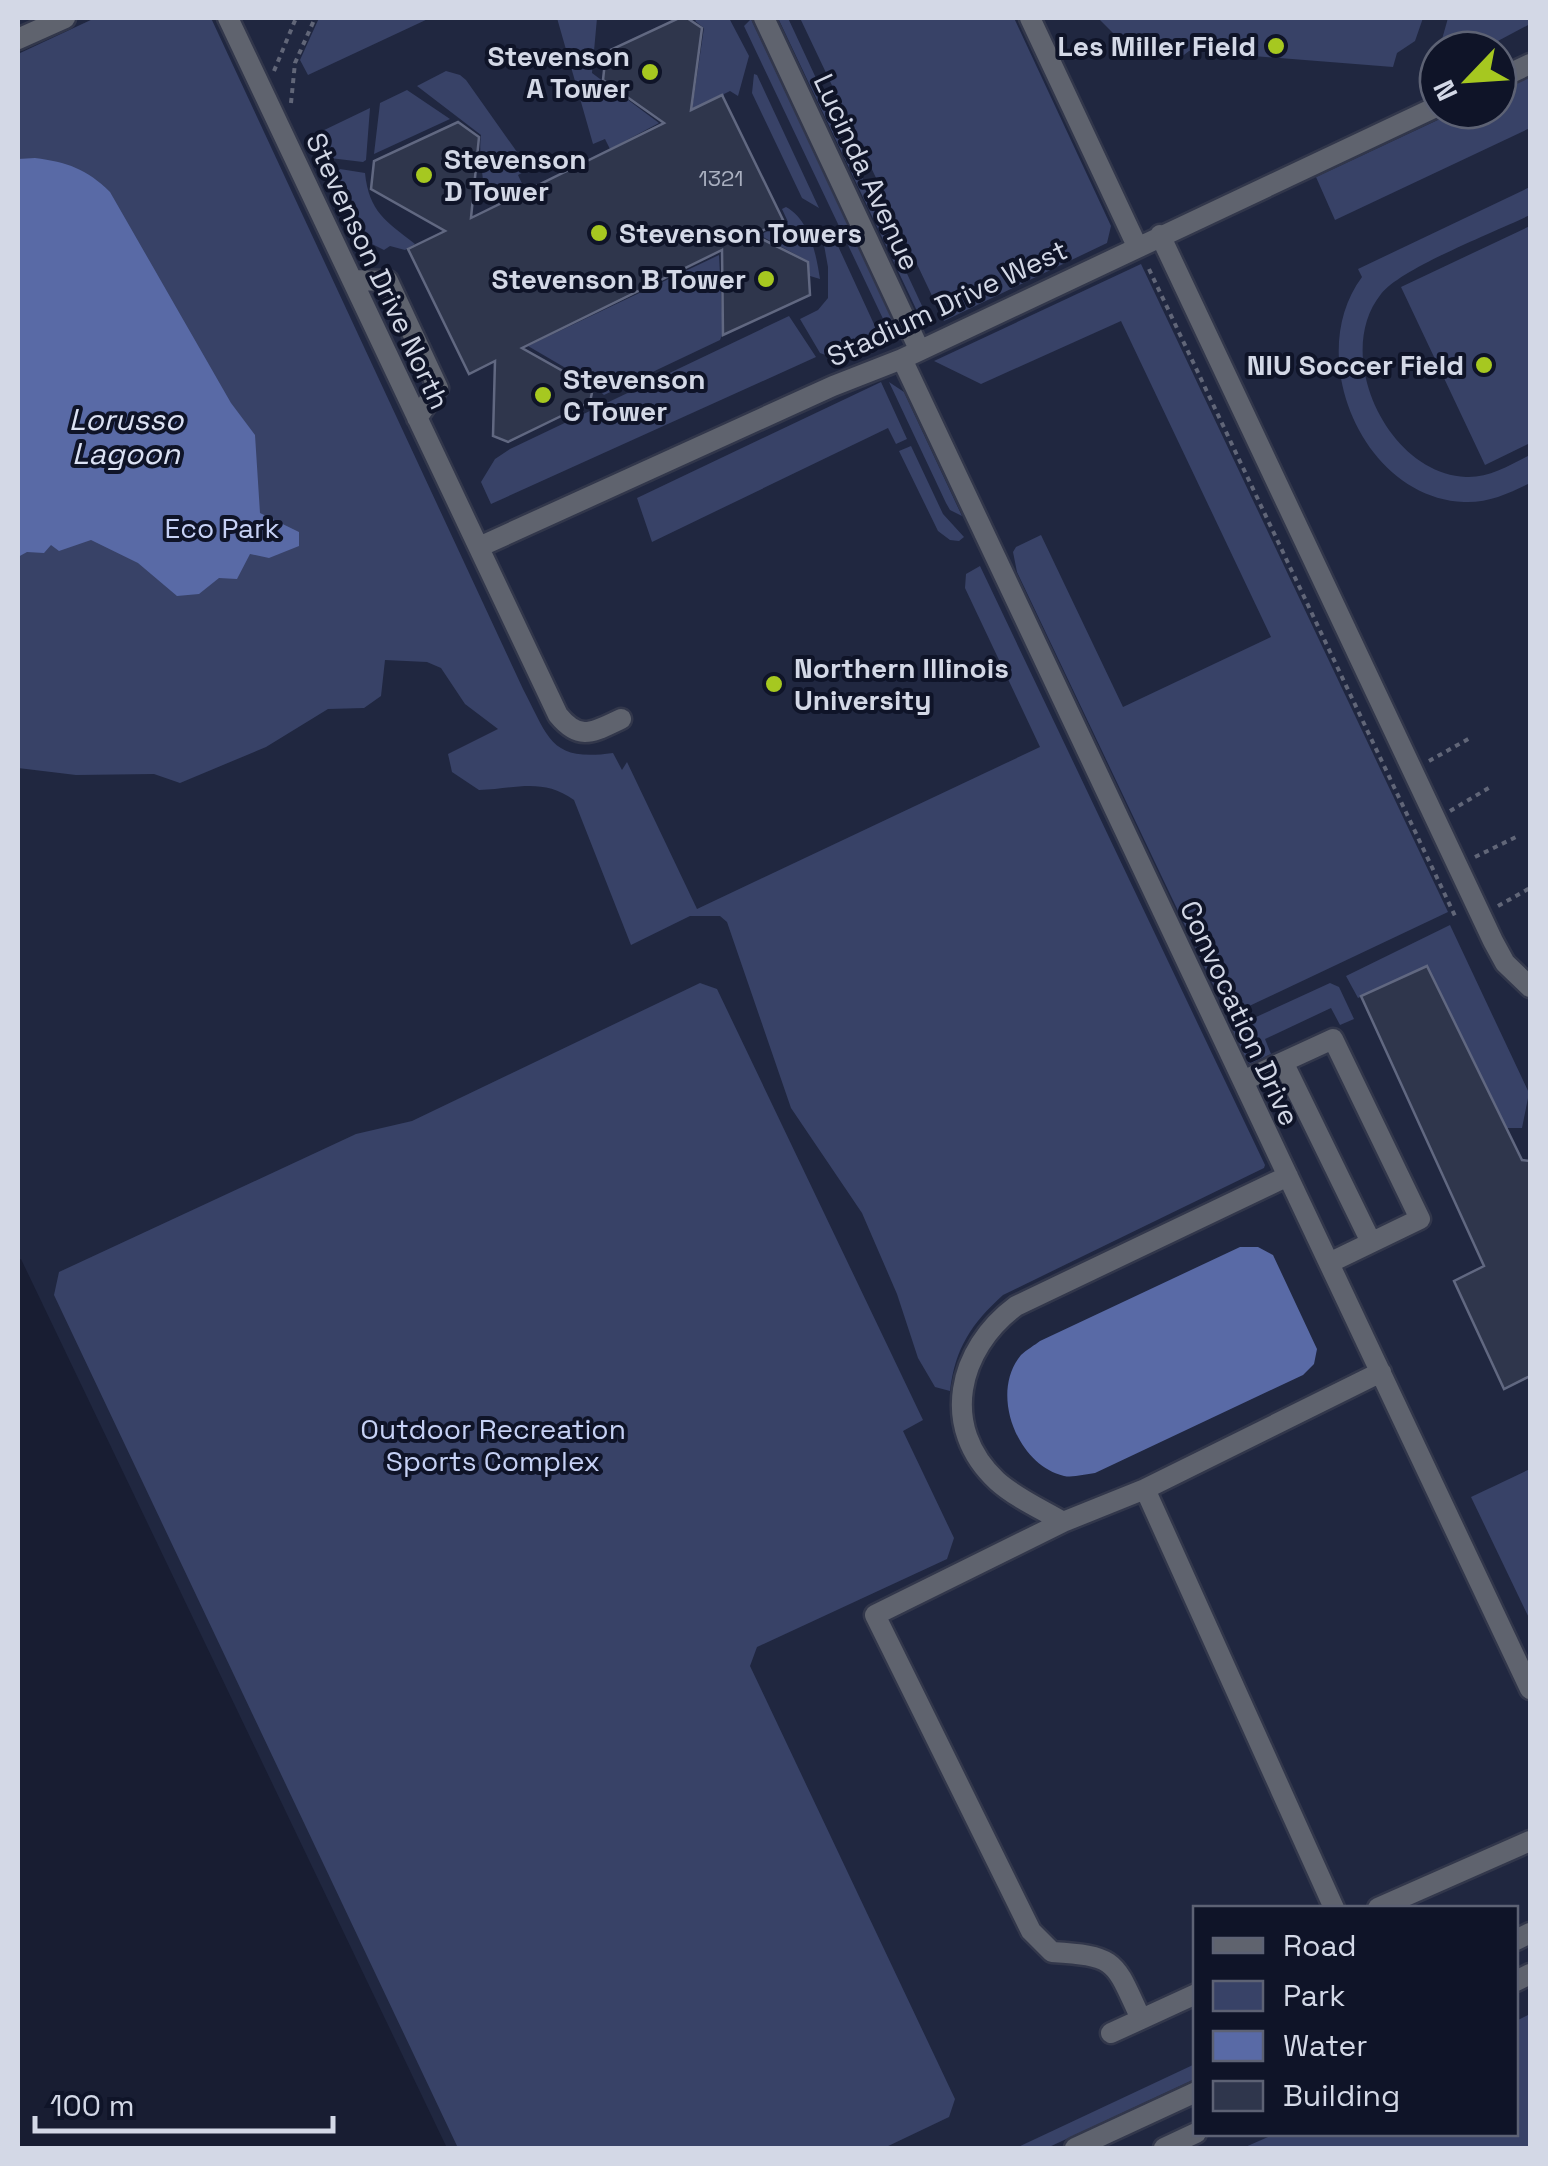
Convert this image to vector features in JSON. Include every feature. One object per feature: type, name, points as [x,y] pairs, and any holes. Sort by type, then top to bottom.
[{"type":"street","points":[[23,37],[65,18]]},
{"type":"street","name":"Stevenson Drive North","points":[[228,18],[558,715],[569,729],[581,733],[621,719]]},
{"type":"street","name":"Lucinda Avenue","points":[[764,18],[911,354]]},
{"type":"street","points":[[1030,18],[1137,246]]},
{"type":"street","name":"Stadium Drive West","points":[[478,547],[911,354],[1418,115]]},
{"type":"street","points":[[1160,235],[1488,932],[1504,963],[1530,987]]},
{"type":"street","points":[[352,280],[388,281],[438,388],[418,418]]},
{"type":"street","name":"Convocation Drive","points":[[911,354],[1243,1081],[1530,1689]]},
{"type":"street","points":[[1243,1081],[1332,1039],[1420,1219],[1329,1262]]},
{"type":"street","points":[[1283,1062],[1372,1242]]},
{"type":"street","points":[[1064,1522],[997,1481],[968,1437],[963,1380],[980,1340],[1016,1306],[1288,1176]]},
{"type":"street","points":[[1141,2019],[1117,1968],[1099,1956],[1052,1952],[1031,1930],[875,1614],[1064,1522],[1145,1489],[1380,1372]]},
{"type":"street","points":[[1145,1489],[1333,1906]]},
{"type":"street","points":[[1383,1906],[1530,1841]]},
{"type":"street","points":[[1111,2033],[1193,1995]]},
{"type":"street","points":[[1075,2148],[1193,2093]]},
{"type":"street","points":[[1164,2148],[1193,2135]]},
{"type":"path","points":[[274,70],[296,18]]},
{"type":"path","points":[[290,106],[295,63],[315,18]]},
{"type":"path","points":[[1149,269],[1456,918]]},
{"type":"path","points":[[1425,763],[1470,738]]},
{"type":"path","points":[[1446,814],[1492,786]]},
{"type":"path","points":[[1470,859],[1516,837]]},
{"type":"path","points":[[1494,908],[1530,888]]},
{"type":"shaded area","name":"Northern Illinois University","points":[[18,18],[1530,18],[1530,2148],[447,2148],[21,1259],[18,1260]]},
{"type":"green space","name":"Eco Park","points":[[95,18],[211,18],[539,721],[554,743],[564,750],[592,755],[613,753],[622,770],[627,762],[697,909],[1040,747],[965,588],[966,574],[980,566],[1264,1168],[1003,1295],[967,1337],[950,1391],[935,1387],[918,1358],[897,1294],[862,1213],[791,1108],[727,922],[720,916],[690,916],[631,945],[574,800],[539,786],[479,790],[452,772],[448,754],[498,729],[465,704],[441,668],[427,662],[385,660],[381,696],[364,708],[328,709],[266,747],[180,783],[154,774],[76,775],[18,768],[18,54]]},
{"type":"green space","points":[[319,18],[430,18],[308,75],[300,60]]},
{"type":"green space","points":[[557,18],[597,18],[592,73],[659,123],[610,149],[605,139],[593,144]]},
{"type":"green space","points":[[729,18],[749,56],[738,96],[730,91],[723,100],[720,95],[692,109],[704,28],[695,21]]},
{"type":"green space","points":[[778,18],[788,18],[923,308],[917,311]]},
{"type":"green space","points":[[800,18],[1014,18],[1111,226],[1107,243],[944,321]]},
{"type":"green space","name":"Les Miller Field","points":[[1098,18],[1423,18],[1415,41],[1397,53],[1393,67],[1189,51],[1180,58],[1116,36]]},
{"type":"green space","points":[[1448,18],[1530,18],[1530,24],[1518,30],[1445,30]]},
{"type":"green space","points":[[751,19],[894,322],[885,323],[744,26]]},
{"type":"green space","points":[[446,71],[466,80],[529,169],[518,175],[525,190],[517,194],[513,188],[484,203],[481,135],[417,86]]},
{"type":"green space","points":[[754,74],[819,208],[802,198],[752,93]]},
{"type":"green space","points":[[1530,77],[1530,128],[1335,220],[1316,177],[1418,129],[1518,130],[1518,83]]},
{"type":"green space","points":[[407,90],[450,119],[374,154],[380,103]]},
{"type":"green space","points":[[370,108],[366,160],[330,158],[318,133]]},
{"type":"green space","points":[[340,169],[365,173],[375,207],[415,244],[405,250],[390,246],[384,250],[370,243],[336,175]]},
{"type":"green space","points":[[1530,187],[1530,215],[1408,273],[1381,294],[1367,319],[1363,348],[1366,378],[1376,407],[1392,434],[1413,456],[1438,471],[1475,477],[1530,455],[1530,483],[1506,494],[1464,502],[1428,494],[1397,476],[1372,450],[1353,418],[1342,382],[1339,345],[1345,309],[1362,277],[1358,269]]},
{"type":"green space","points":[[786,207],[806,229],[820,279],[810,276],[808,261],[759,235],[788,222],[782,209]]},
{"type":"green space","name":"NIU Soccer Field","points":[[1530,226],[1530,443],[1485,465],[1401,287]]},
{"type":"green space","points":[[827,228],[879,335],[873,343],[839,360],[820,353],[800,319],[818,310],[828,298],[822,234]]},
{"type":"green space","points":[[719,255],[723,333],[720,340],[604,395],[593,384],[528,346]]},
{"type":"green space","points":[[1141,264],[1448,912],[1228,1016],[1017,572],[1013,552],[1041,535],[1123,707],[1271,637],[1121,321],[981,384],[934,361]]},
{"type":"green space","points":[[789,316],[816,357],[491,504],[481,482],[495,459],[510,449]]},
{"type":"green space","points":[[881,382],[907,439],[896,444],[888,428],[652,542],[637,498]]},
{"type":"green space","points":[[889,382],[904,392],[962,516],[946,503]]},
{"type":"green space","points":[[911,446],[943,514],[964,537],[959,541],[938,531],[899,451]]},
{"type":"green space","points":[[1450,925],[1529,1093],[1522,1128],[1506,1128],[1427,966],[1358,998],[1346,976]]},
{"type":"green space","name":"Outdoor Recreation Sports Complex","points":[[700,983],[717,989],[923,1420],[903,1431],[954,1538],[947,1559],[757,1647],[750,1666],[955,2099],[949,2117],[884,2148],[458,2148],[54,1295],[59,1272],[356,1134],[412,1121]]},
{"type":"green space","points":[[1330,983],[1339,987],[1354,1019],[1340,1025],[1331,1008],[1265,1039],[1271,1054],[1250,1064],[1244,1059],[1230,1029]]},
{"type":"green space","points":[[1530,1469],[1530,1620],[1471,1497]]},
{"type":"green space","points":[[1530,2014],[1530,2148],[1243,2148],[1270,2136],[1518,2136],[1518,2020]]},
{"type":"green space","points":[[1193,2065],[1193,2080],[1047,2148],[1016,2148]]},
{"type":"water","name":"Lorusso Lagoon","points":[[35,158],[76,168],[110,192],[231,403],[255,435],[260,513],[299,532],[299,546],[269,558],[250,554],[237,579],[219,578],[199,594],[177,596],[138,563],[91,540],[59,551],[51,545],[44,553],[27,552],[18,557],[18,159]]},
{"type":"water","points":[[1240,1247],[1258,1247],[1273,1255],[1317,1349],[1314,1364],[1303,1375],[1095,1473],[1064,1476],[1033,1458],[1021,1443],[1008,1407],[1012,1371],[1021,1355],[1040,1341]]},
{"type":"building","name":"Stevenson Towers","points":[[679,18],[687,18],[702,28],[691,110],[722,95],[783,220],[754,235],[808,262],[810,295],[723,335],[722,250],[522,348],[593,388],[590,402],[508,442],[493,436],[495,361],[469,374],[408,249],[445,231],[371,189],[374,161],[458,122],[479,137],[471,218],[664,123],[603,80],[606,52]]},
{"type":"building","points":[[1427,966],[1522,1160],[1530,1161],[1530,1376],[1504,1389],[1454,1281],[1484,1266],[1361,996]]},
{"type":"place","name":"Les Miller Field","points":[[1276,46]]},
{"type":"place","name":"Stevenson A Tower","points":[[650,72]]},
{"type":"place","name":"Stevenson D Tower","points":[[424,175]]},
{"type":"place","name":"Stevenson Towers","points":[[599,233]]},
{"type":"place","name":"Stevenson B Tower","points":[[766,279]]},
{"type":"place","name":"NIU Soccer Field","points":[[1484,365]]},
{"type":"place","name":"Stevenson C Tower","points":[[543,395]]},
{"type":"place","name":"Northern Illinois University","points":[[774,684]]}]
